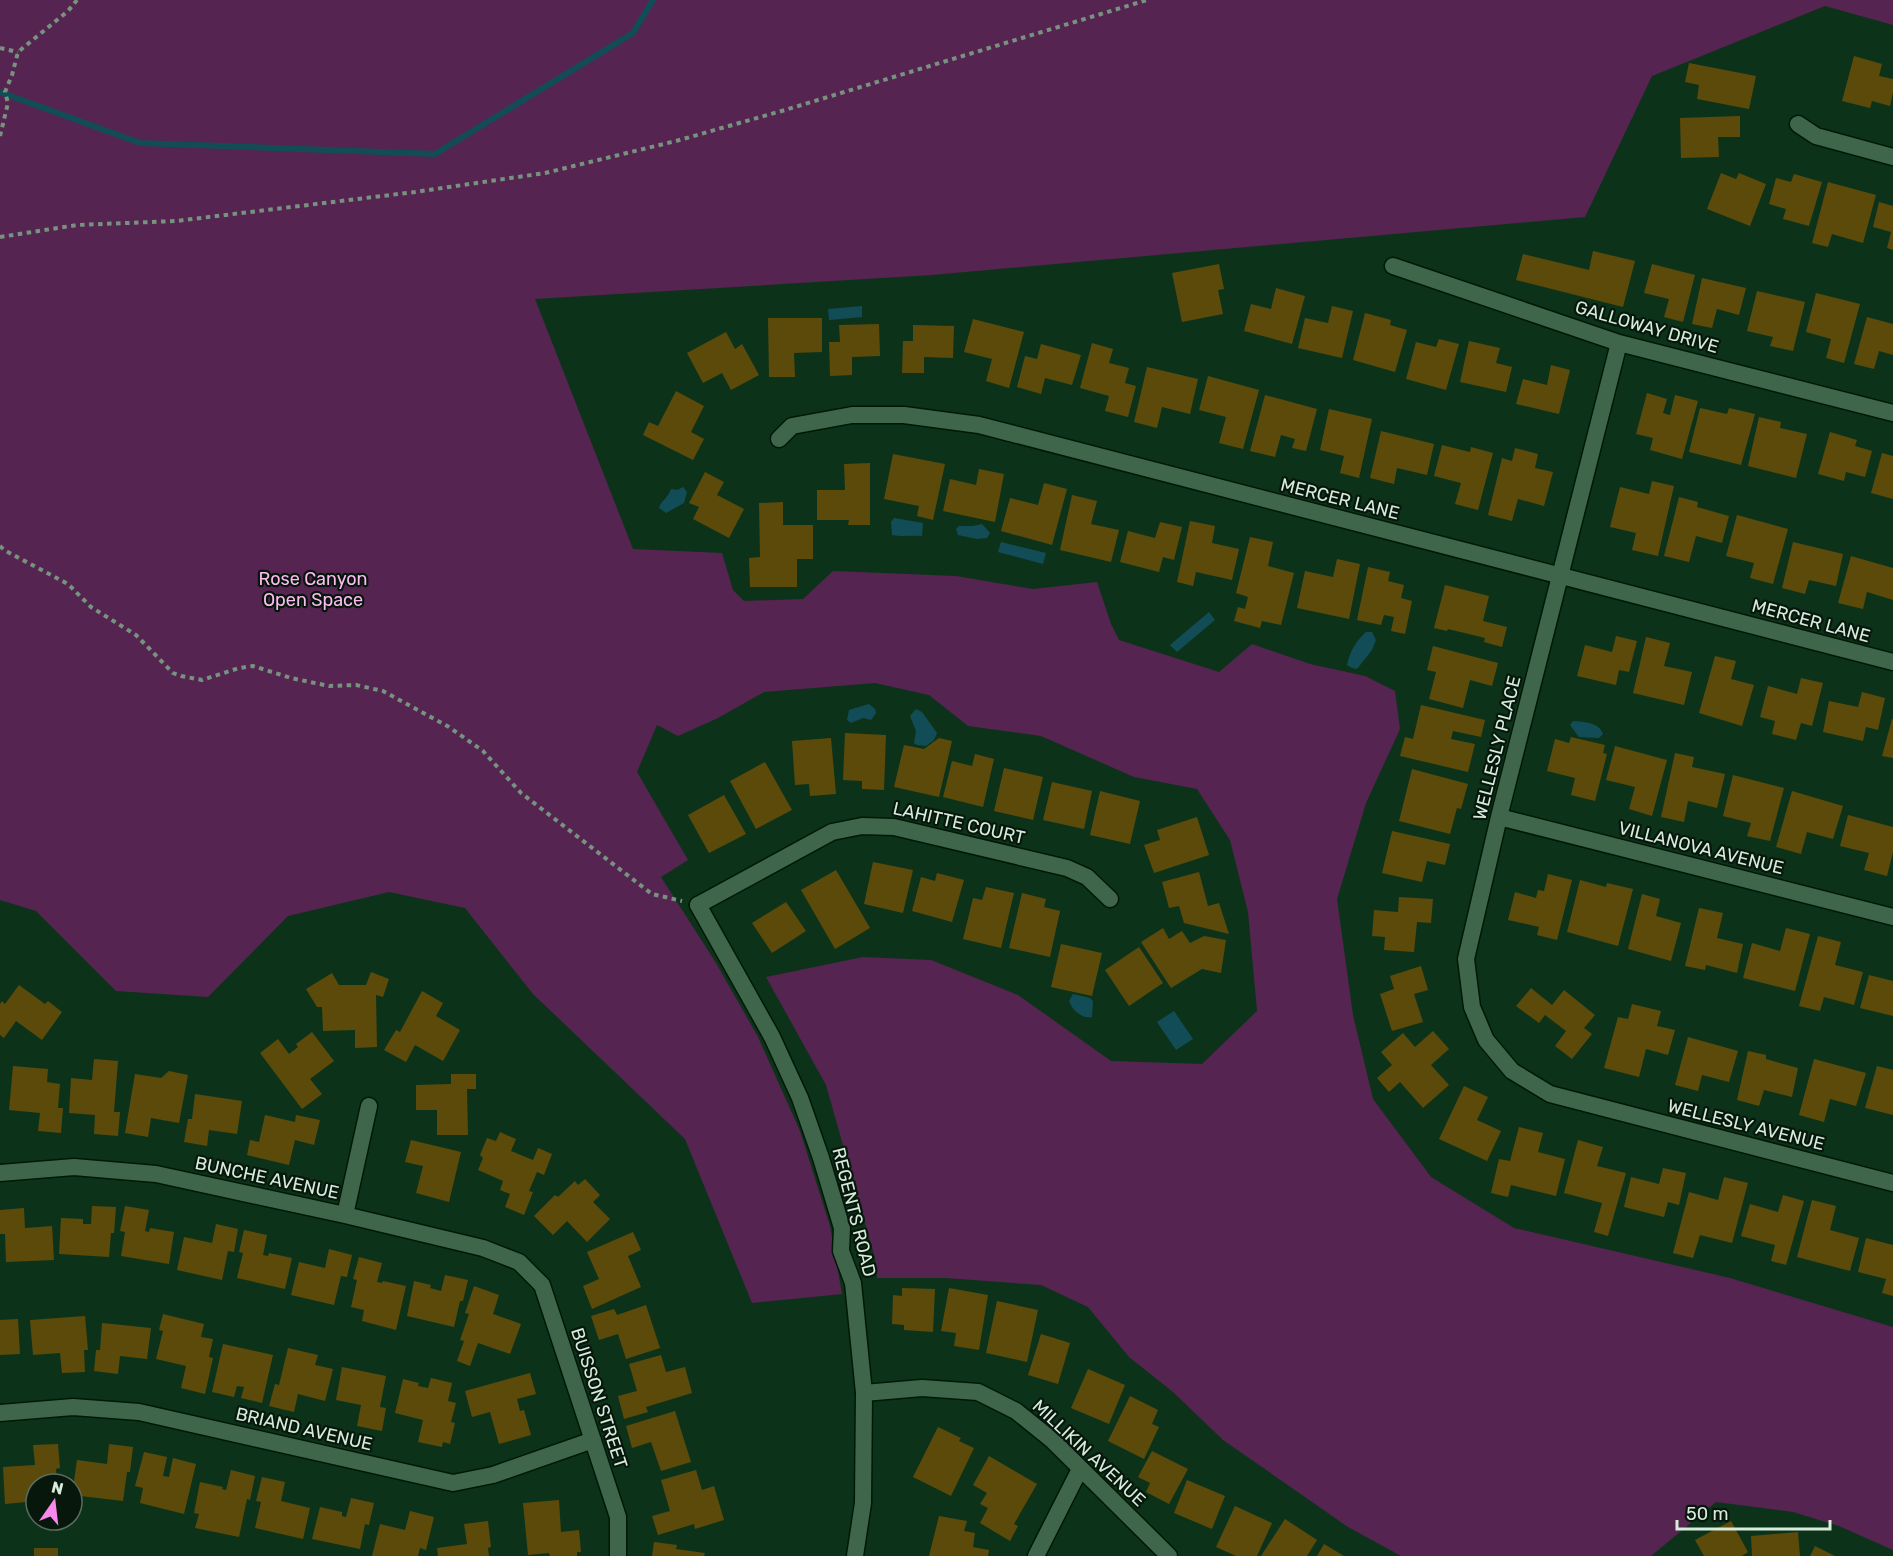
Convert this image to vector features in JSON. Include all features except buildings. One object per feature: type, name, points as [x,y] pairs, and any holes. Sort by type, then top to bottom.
[{"type":"street","points":[[1798,124],[1816,136],[1893,157]]},
{"type":"street","name":"GALLOWAY DRIVE","points":[[1393,266],[1619,343],[1893,413]]},
{"type":"street","name":"WELLESLY PLACE","points":[[1590,1106],[1550,1094],[1512,1071],[1486,1040],[1472,1007],[1466,959],[1499,817],[1619,343]]},
{"type":"street","name":"MERCER LANE","points":[[779,439],[792,426],[852,415],[904,415],[979,426],[1893,662]]},
{"type":"street","name":"VILLANOVA AVENUE","points":[[1499,817],[1893,917]]},
{"type":"street","name":"LAHITTE COURT","points":[[698,905],[832,832],[877,825],[894,827],[1067,868],[1087,877],[1110,899]]},
{"type":"street","name":"REGENTS ROAD","points":[[698,905],[772,1038],[800,1098],[842,1228],[841,1251],[853,1283],[864,1392],[863,1503],[855,1556]]},
{"type":"street","points":[[345,1215],[369,1106]]},
{"type":"street","name":"WELLESLY AVENUE","points":[[1590,1106],[1893,1183]]},
{"type":"street","name":"BUNCHE AVENUE","points":[[0,1173],[74,1167],[156,1174],[483,1248],[519,1262]]},
{"type":"street","name":"BUISSON STREET","points":[[519,1262],[542,1285],[618,1517],[618,1556]]},
{"type":"street","name":"MILLIKIN AVENUE","points":[[864,1392],[922,1388],[978,1392],[1016,1411],[1052,1440],[1169,1556]]},
{"type":"street","name":"BRIAND AVENUE","points":[[0,1413],[73,1407],[139,1412],[453,1483],[493,1475],[593,1440]]},
{"type":"street","points":[[1036,1556],[1080,1469]]},
{"type":"path","points":[[0,136],[8,104],[5,92],[18,52],[68,11],[77,0]]},
{"type":"path","points":[[0,237],[77,225],[176,221],[415,192],[545,173],[774,114],[1147,0]]},
{"type":"path","points":[[0,48],[18,52]]},
{"type":"path","points":[[0,546],[68,584],[91,607],[136,635],[173,673],[201,680],[253,666],[291,678],[329,686],[356,685],[383,692],[449,727],[483,751],[521,794],[652,894],[698,905]]},
{"type":"green space","name":"Rose Canyon Open Space","points":[[0,0],[1893,0],[1893,25],[1825,6],[1652,76],[1585,217],[932,275],[535,299],[633,549],[722,553],[733,590],[744,601],[803,599],[833,571],[956,576],[1033,589],[1097,582],[1111,624],[1119,640],[1219,672],[1252,644],[1310,664],[1365,676],[1395,691],[1400,729],[1366,803],[1337,899],[1353,1015],[1373,1099],[1431,1177],[1514,1228],[1730,1278],[1893,1327],[1893,1550],[1839,1526],[1793,1512],[1716,1502],[1651,1556],[1401,1556],[1348,1527],[1223,1440],[1173,1392],[1129,1357],[1088,1307],[1041,1285],[945,1278],[877,1278],[875,1258],[826,1085],[766,977],[863,957],[931,960],[1018,995],[1111,1061],[1202,1064],[1257,1011],[1248,912],[1230,840],[1197,789],[1134,777],[1041,736],[968,726],[929,695],[875,683],[764,692],[718,718],[678,736],[657,725],[637,772],[688,860],[661,877],[716,963],[758,1037],[800,1131],[830,1226],[842,1294],[752,1303],[685,1139],[533,994],[465,908],[389,892],[288,916],[208,997],[116,991],[36,911],[0,900]]},
{"type":"water","points":[[862,306],[862,317],[829,320],[828,309]]},
{"type":"water","points":[[683,487],[687,492],[684,503],[666,513],[659,508],[671,489],[677,490]]},
{"type":"water","points":[[894,518],[923,523],[922,536],[892,535],[891,522]]},
{"type":"water","points":[[982,524],[990,533],[987,538],[977,539],[958,535],[956,529],[959,526]]},
{"type":"water","points":[[1001,542],[1046,553],[1043,564],[998,552]]},
{"type":"water","points":[[1209,612],[1215,620],[1177,652],[1170,645]]},
{"type":"water","points":[[1366,632],[1372,632],[1376,640],[1372,650],[1357,669],[1352,668],[1347,665],[1350,655],[1356,643]]},
{"type":"water","points":[[869,704],[876,713],[871,720],[863,718],[851,723],[847,720],[849,710]]},
{"type":"water","points":[[916,709],[922,712],[937,733],[934,740],[926,746],[914,743],[916,731],[910,716]]},
{"type":"water","points":[[1573,721],[1595,725],[1603,734],[1599,738],[1579,737],[1570,725]]},
{"type":"water","points":[[1073,994],[1090,998],[1093,1001],[1092,1017],[1081,1015],[1072,1008],[1069,1001]]},
{"type":"water","points":[[1174,1011],[1193,1039],[1176,1050],[1157,1022]]},
{"type":"waterway","points":[[0,92],[140,143],[435,154],[633,33],[653,0]]}]
